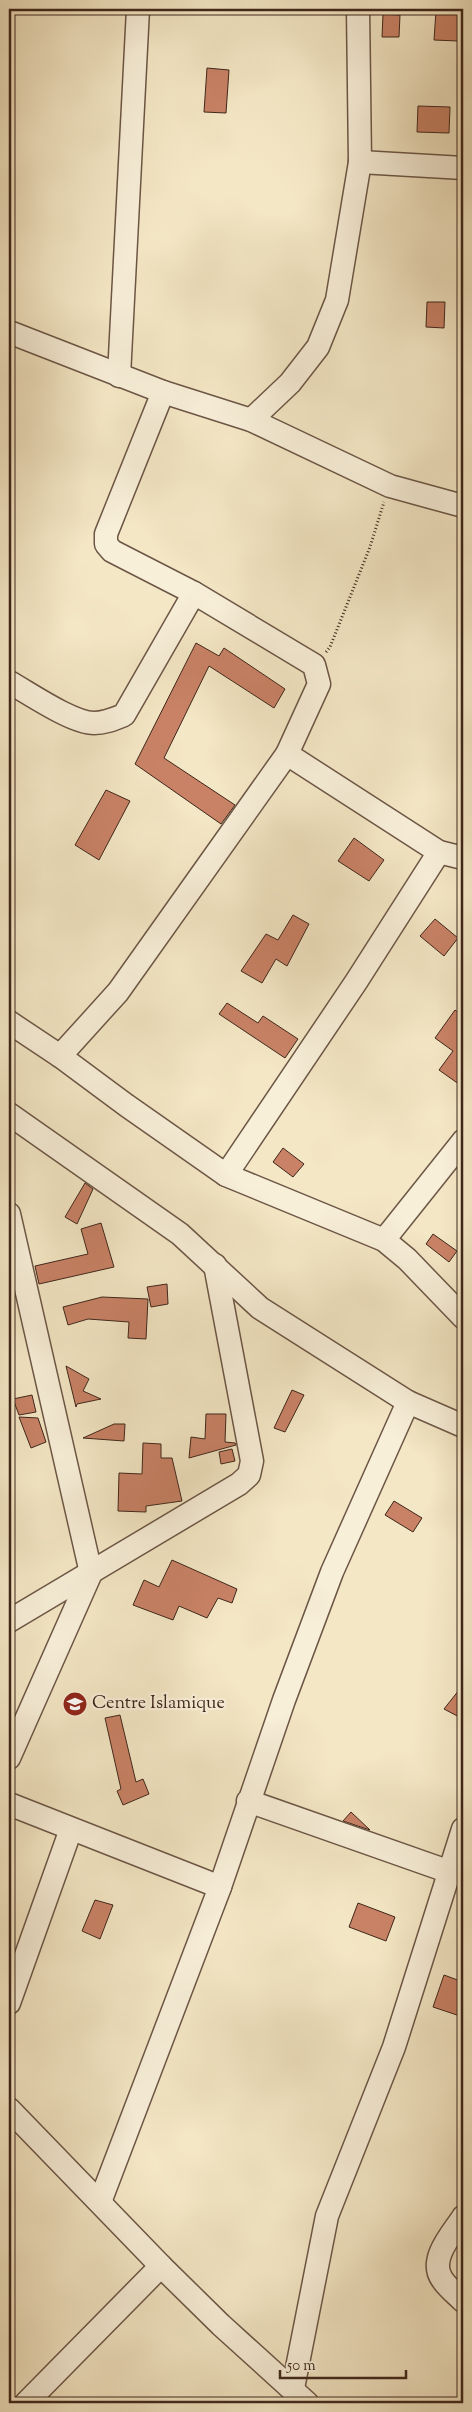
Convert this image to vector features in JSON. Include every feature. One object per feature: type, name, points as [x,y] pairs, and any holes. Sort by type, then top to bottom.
[{"type":"street","points":[[119,376],[138,9]]},
{"type":"street","points":[[251,420],[290,384],[318,346],[337,300],[360,162],[358,9]]},
{"type":"street","points":[[360,162],[463,168]]},
{"type":"street","points":[[9,332],[119,376],[251,420],[390,486],[463,506]]},
{"type":"street","points":[[60,1056],[118,992],[287,754],[318,684],[314,665],[194,593],[112,551],[106,544],[106,534],[163,392]]},
{"type":"street","points":[[9,682],[77,719],[92,723],[108,722],[124,714],[194,593]]},
{"type":"street","points":[[287,754],[439,852],[463,858]]},
{"type":"street","points":[[226,1175],[356,982],[439,852]]},
{"type":"street","points":[[9,1022],[60,1056],[126,1106],[226,1175],[384,1240],[407,1259],[463,1317]]},
{"type":"street","points":[[9,1114],[180,1234],[260,1308],[408,1402],[463,1426]]},
{"type":"street","points":[[384,1240],[463,1141]]},
{"type":"street","points":[[9,1214],[91,1573],[9,1758]]},
{"type":"street","points":[[9,1621],[239,1484],[249,1475],[252,1461],[215,1265]]},
{"type":"street","points":[[100,2202],[220,1887],[248,1801],[332,1572],[408,1402]]},
{"type":"street","points":[[248,1801],[450,1872]]},
{"type":"street","points":[[9,1804],[220,1887]]},
{"type":"street","points":[[9,2003],[71,1828]]},
{"type":"street","points":[[300,2396],[327,2216],[384,2077],[463,1829]]},
{"type":"street","points":[[9,2109],[161,2266],[221,2325],[300,2396]]},
{"type":"street","points":[[463,2217],[438,2257],[437,2265],[441,2278],[463,2301]]},
{"type":"street","points":[[26,2403],[161,2266]]},
{"type":"path","points":[[314,665],[330,647],[370,547],[390,486]]},
{"type":"building","points":[[436,11],[459,12],[458,41],[434,40]]},
{"type":"building","points":[[383,14],[400,15],[399,37],[382,37]]},
{"type":"building","points":[[207,68],[229,70],[226,113],[204,112]]},
{"type":"building","points":[[418,106],[450,107],[449,133],[417,132]]},
{"type":"building","points":[[427,302],[445,302],[444,328],[426,327]]},
{"type":"building","points":[[196,643],[219,656],[224,648],[285,689],[274,708],[209,666],[164,758],[235,805],[221,824],[135,764]]},
{"type":"building","points":[[106,790],[130,801],[99,860],[75,845]]},
{"type":"building","points":[[354,838],[384,860],[369,881],[338,861]]},
{"type":"building","points":[[293,915],[309,924],[287,966],[276,959],[262,983],[241,971],[266,934],[278,940]]},
{"type":"building","points":[[435,919],[458,938],[444,956],[420,936]]},
{"type":"building","points":[[227,1003],[258,1023],[263,1016],[298,1039],[285,1058],[219,1014]]},
{"type":"building","points":[[455,1010],[463,1016],[463,1087],[439,1070],[453,1051],[435,1038]]},
{"type":"building","points":[[283,1148],[304,1164],[293,1177],[273,1162]]},
{"type":"building","points":[[85,1183],[93,1189],[77,1224],[65,1217]]},
{"type":"building","points":[[101,1223],[114,1267],[39,1284],[35,1266],[88,1254],[81,1229]]},
{"type":"building","points":[[433,1234],[457,1251],[449,1262],[426,1244]]},
{"type":"building","points":[[167,1284],[168,1304],[151,1307],[147,1287]]},
{"type":"building","points":[[102,1297],[148,1299],[146,1339],[128,1338],[129,1322],[88,1319],[68,1325],[63,1307]]},
{"type":"building","points":[[66,1366],[89,1379],[83,1391],[101,1399],[77,1404],[76,1407]]},
{"type":"building","points":[[292,1390],[304,1395],[285,1432],[274,1428]]},
{"type":"building","points":[[32,1395],[36,1412],[19,1415],[13,1399]]},
{"type":"building","points":[[206,1414],[226,1414],[225,1442],[235,1443],[236,1445],[189,1458],[191,1437],[205,1439]]},
{"type":"building","points":[[19,1417],[38,1418],[46,1442],[31,1448]]},
{"type":"building","points":[[114,1424],[125,1424],[124,1441],[83,1438]]},
{"type":"building","points":[[143,1443],[161,1444],[161,1458],[172,1458],[182,1501],[146,1506],[146,1512],[118,1511],[119,1473],[142,1474]]},
{"type":"building","points":[[232,1449],[235,1461],[221,1464],[219,1452]]},
{"type":"building","points":[[394,1501],[422,1518],[413,1532],[385,1515]]},
{"type":"building","points":[[172,1560],[237,1589],[232,1603],[218,1598],[207,1618],[179,1606],[173,1620],[133,1605],[144,1580],[159,1587]]},
{"type":"building","points":[[463,1685],[463,1719],[444,1709]]},
{"type":"building","points":[[120,1715],[136,1782],[143,1779],[149,1794],[123,1805],[117,1791],[121,1789],[105,1718]]},
{"type":"building","points":[[351,1812],[370,1830],[343,1821]]},
{"type":"building","points":[[95,1900],[113,1905],[100,1939],[82,1931]]},
{"type":"building","points":[[358,1903],[395,1917],[386,1941],[349,1927]]},
{"type":"building","points":[[444,1975],[463,1982],[463,2017],[433,2007]]},
{"type":"place","name":"Centre Islamique","points":[[75,1704]]}]
